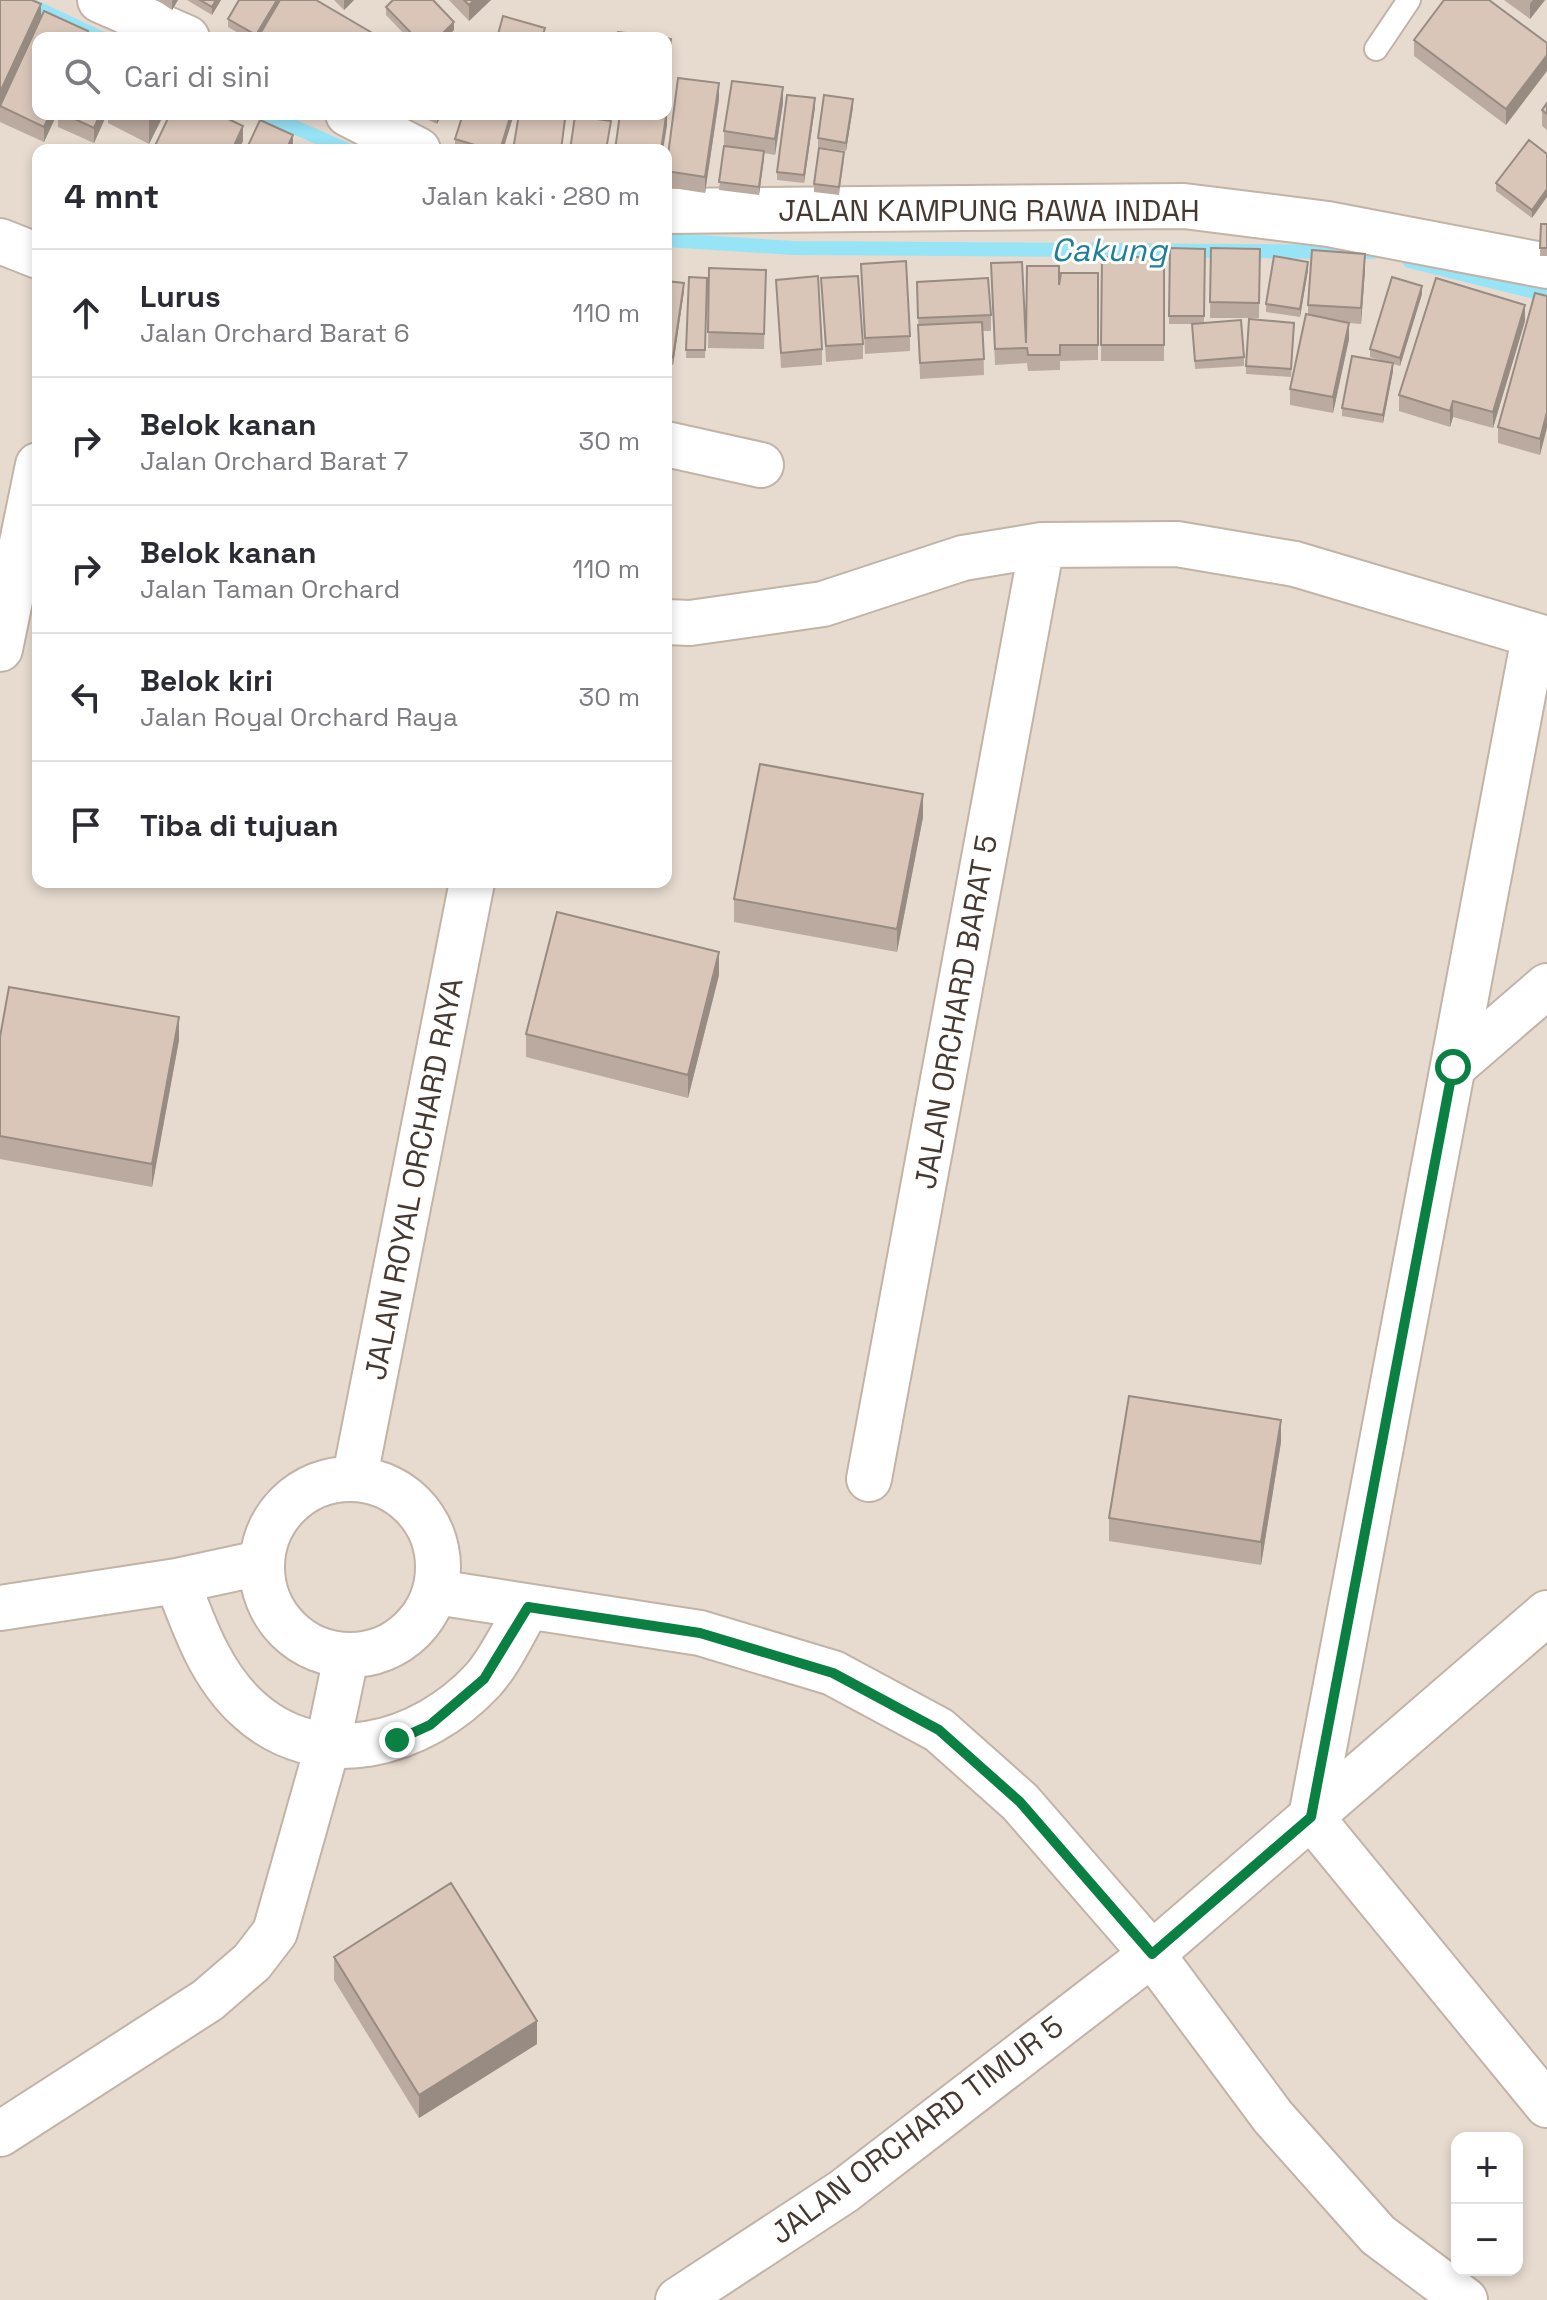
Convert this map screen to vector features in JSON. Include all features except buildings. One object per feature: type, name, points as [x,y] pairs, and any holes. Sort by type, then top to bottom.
[{"type":"street","points":[[100,0],[173,32]]},
{"type":"street","points":[[360,120],[406,144]]},
{"type":"street","name":"JALAN KAMPUNG RAWA INDAH","points":[[672,211],[1184,206],[1328,224],[1547,266]]},
{"type":"street","points":[[0,241],[32,254]]},
{"type":"street","points":[[672,445],[761,465]]},
{"type":"street","points":[[0,490],[32,469]]},
{"type":"street","points":[[0,649],[32,491]]},
{"type":"street","points":[[672,622],[690,623],[823,604],[963,558],[1042,545],[1177,544],[1295,564],[1540,638],[1296,1830],[1547,2105]]},
{"type":"street","name":"JALAN ORCHARD BARAT 5","points":[[869,1479],[1042,545]]},
{"type":"street","name":"JALAN ROYAL ORCHARD RAYA","points":[[355,1476],[471,888]]},
{"type":"street","points":[[1453,1067],[1547,986]]},
{"type":"street","points":[[355,1476],[406,1495],[436,1538],[436,1592],[417,1626],[385,1650],[346,1657],[301,1642],[270,1608],[260,1563],[274,1518],[309,1486],[355,1476]]},
{"type":"street","points":[[0,1608],[177,1581],[260,1563]]},
{"type":"street","points":[[177,1581],[202,1646],[237,1696],[271,1725],[327,1748],[397,1740],[430,1725],[484,1679],[528,1607]]},
{"type":"street","points":[[436,1592],[715,1638],[833,1673],[939,1730],[1020,1802],[1166,1942],[1273,2117],[1378,2235],[1465,2300]]},
{"type":"street","name":"JALAN ORCHARD TIMUR 5","points":[[678,2300],[844,2191],[1166,1942],[1547,1613]]},
{"type":"street","points":[[0,2134],[208,2000],[252,1962],[275,1932],[327,1748],[346,1657]]},
{"type":"lane","points":[[1376,49],[1409,0]]},
{"type":"shaded area","points":[[0,0],[1547,0],[1547,2300],[0,2300]]},
{"type":"waterway","name":"Cakung","points":[[20,0],[88,32]]},
{"type":"waterway","name":"Cakung","points":[[279,120],[333,144]]},
{"type":"waterway","name":"Cakung","points":[[672,240],[794,248],[1373,252]]},
{"type":"waterway","name":"Cakung","points":[[1409,261],[1547,295]]},
{"type":"route","points":[[397,1740],[430,1725],[484,1679],[528,1607],[700,1633],[833,1673],[939,1730],[1020,1802],[1152,1954],[1311,1817],[1453,1067]]}]
